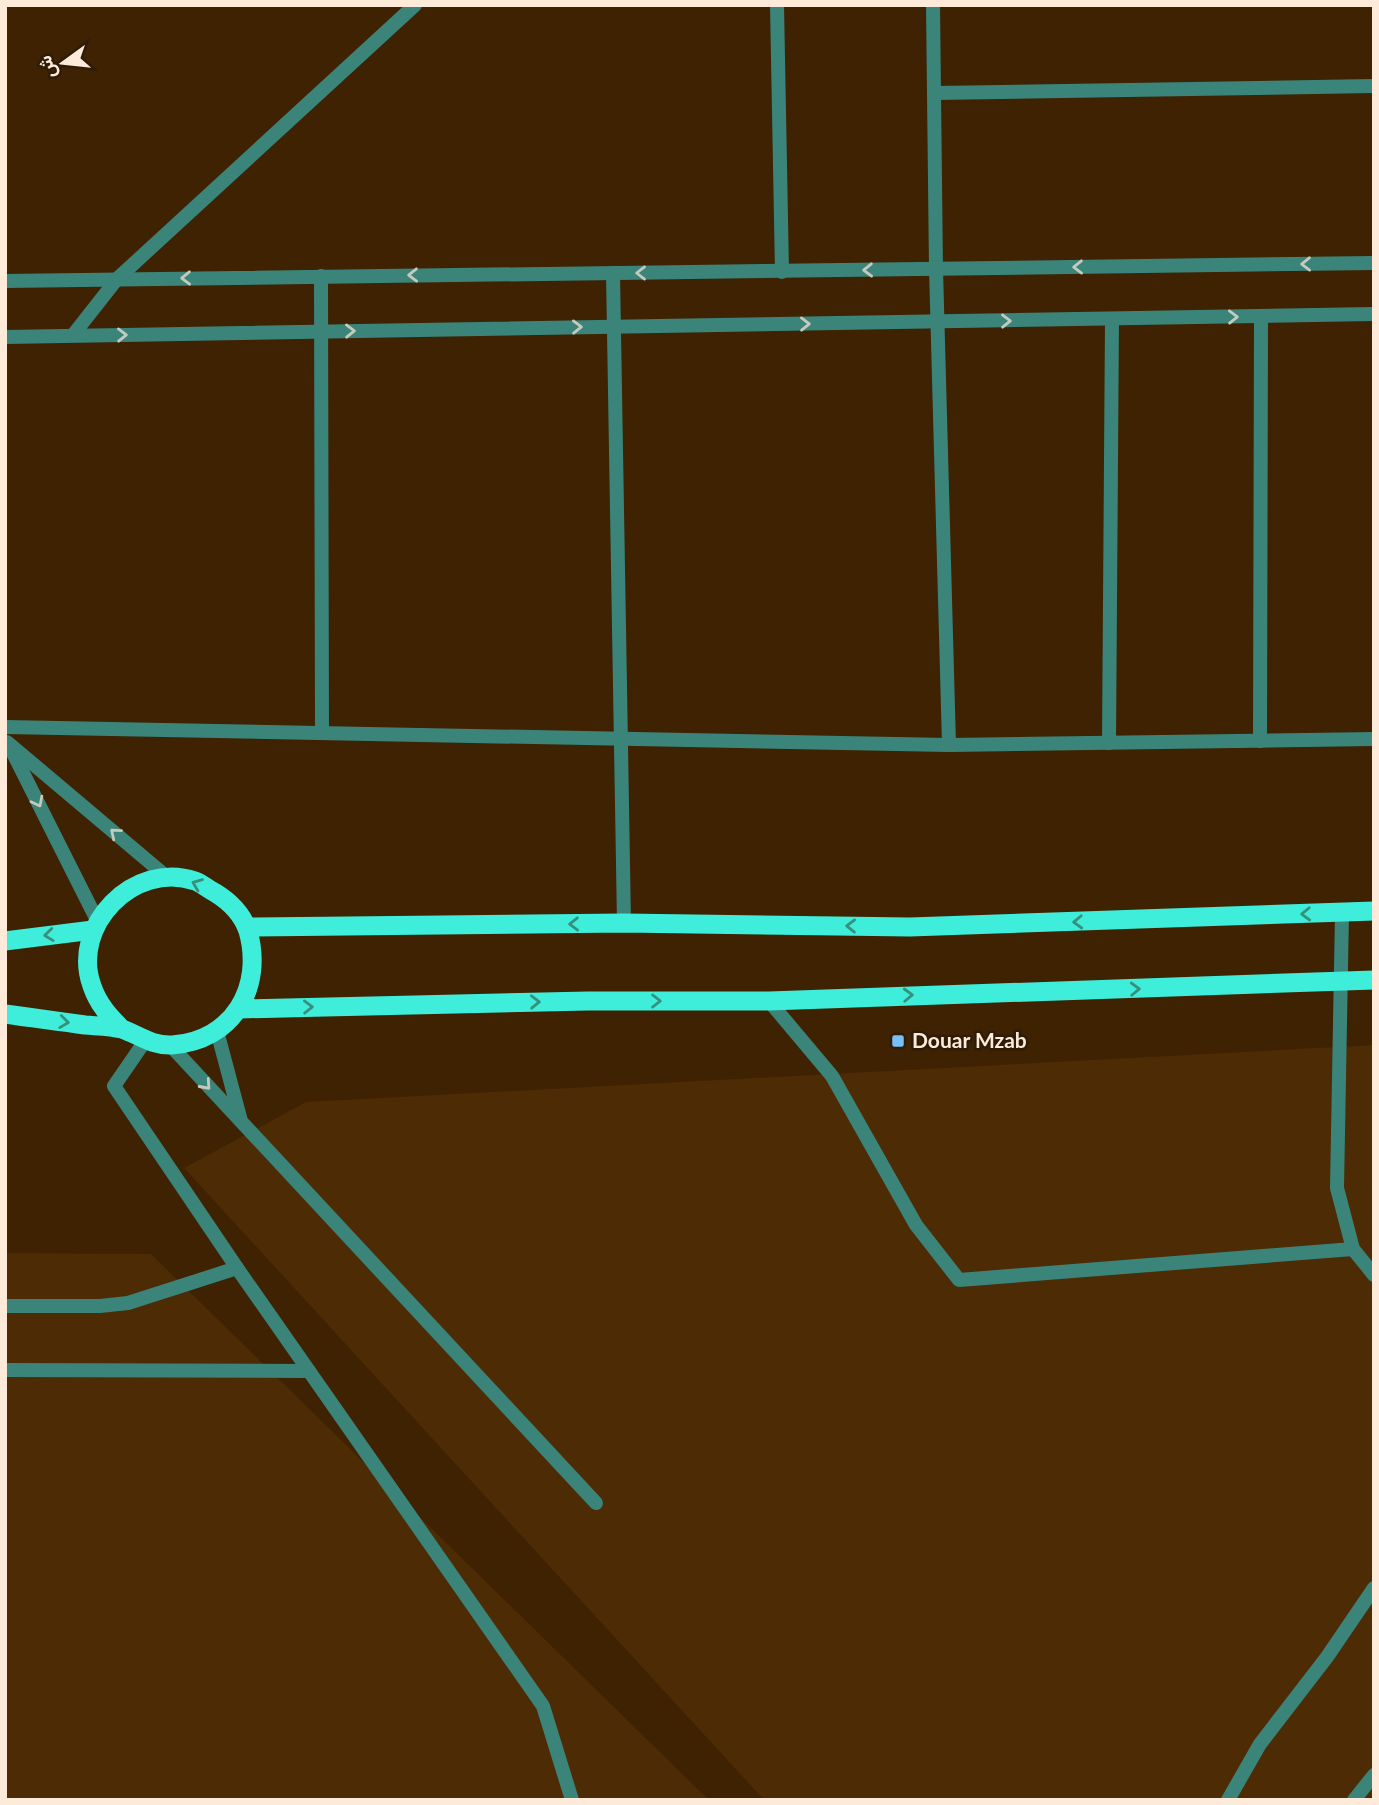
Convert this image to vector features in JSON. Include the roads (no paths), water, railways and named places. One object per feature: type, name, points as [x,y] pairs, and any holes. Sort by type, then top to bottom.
[{"type":"highway","points":[[5,1014],[122,1030],[145,1041],[170,1045],[194,1041],[217,1031],[239,1009],[251,983],[253,955],[247,927],[230,902],[195,881],[167,877],[139,884],[115,898],[95,925],[88,957],[91,985],[103,1009],[122,1030]]},
{"type":"highway","points":[[247,927],[624,923],[910,927],[1374,911]]},
{"type":"highway","points":[[5,941],[95,925]]},
{"type":"highway","points":[[239,1009],[588,1001],[769,1001],[1374,980]]},
{"type":"street","points":[[74,335],[117,279],[415,5]]},
{"type":"street","points":[[777,5],[782,272]]},
{"type":"street","points":[[933,5],[936,269],[949,745]]},
{"type":"street","points":[[934,93],[1374,86]]},
{"type":"street","points":[[5,281],[1374,264]]},
{"type":"street","points":[[613,273],[624,923]]},
{"type":"street","points":[[321,276],[322,733]]},
{"type":"street","points":[[5,337],[1374,314]]},
{"type":"street","points":[[1260,741],[1261,317]]},
{"type":"street","points":[[1109,743],[1112,319]]},
{"type":"street","points":[[6,736],[322,733],[949,745],[1374,739]]},
{"type":"street","points":[[6,736],[167,877]]},
{"type":"street","points":[[6,736],[95,925]]},
{"type":"street","points":[[1342,913],[1337,1188],[1353,1249],[1374,1275]]},
{"type":"street","points":[[769,1001],[832,1076],[916,1225],[959,1280],[1353,1249]]},
{"type":"street","points":[[217,1031],[243,1126]]},
{"type":"street","points":[[145,1041],[114,1086],[237,1268],[543,1706],[572,1800]]},
{"type":"street","points":[[170,1045],[596,1503]]},
{"type":"street","points":[[5,1306],[100,1306],[128,1303],[237,1268]]},
{"type":"street","points":[[5,1370],[309,1371]]},
{"type":"street","points":[[1228,1800],[1260,1744],[1327,1657],[1374,1588]]},
{"type":"street","points":[[1354,1800],[1374,1775]]},
{"type":"place","name":"Douar Mzab","points":[[898,1041]]}]
